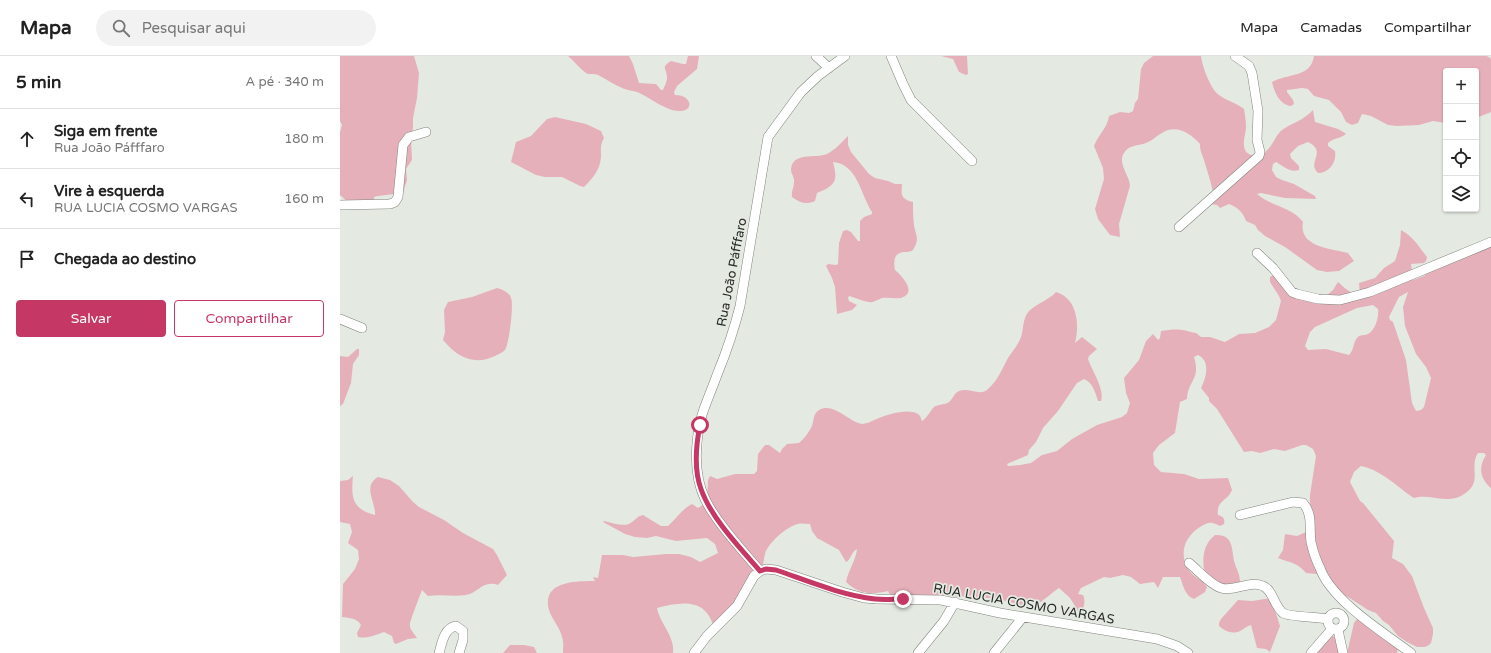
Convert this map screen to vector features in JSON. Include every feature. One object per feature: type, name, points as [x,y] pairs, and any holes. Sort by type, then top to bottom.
[{"type":"street","points":[[816,56],[829,68]]},
{"type":"street","name":"Rua João Páfffaro","points":[[760,571],[728,532],[705,499],[698,480],[698,437],[703,413],[733,332],[740,306],[768,137],[801,92],[818,76],[845,56]]},
{"type":"street","points":[[891,56],[911,100],[972,161]]},
{"type":"street","points":[[1179,227],[1259,156],[1260,152],[1257,140],[1258,111],[1252,73],[1249,66],[1236,56]]},
{"type":"street","points":[[340,205],[390,204],[395,202],[398,197],[403,145],[409,137],[426,132]]},
{"type":"street","points":[[1257,253],[1273,268],[1292,292],[1318,299],[1340,300],[1370,292],[1491,242]]},
{"type":"street","points":[[340,319],[362,328]]},
{"type":"street","points":[[1240,515],[1293,502],[1304,504],[1309,512],[1311,541],[1320,570],[1331,588],[1346,603],[1411,653]]},
{"type":"street","points":[[1190,563],[1210,581],[1221,588],[1227,589],[1252,584],[1264,586],[1267,588],[1279,609],[1283,613],[1290,616],[1328,619],[1335,613],[1340,614]]},
{"type":"street","name":"RUA LUCIA COSMO VARGAS","points":[[760,571],[766,569],[776,570],[864,598],[941,600],[1023,617],[1157,639],[1177,646],[1188,653]]},
{"type":"street","points":[[694,653],[707,636],[737,606],[754,576],[760,571]]},
{"type":"street","points":[[918,653],[944,622],[955,602]]},
{"type":"street","points":[[1340,614],[1346,603]]},
{"type":"street","points":[[1311,653],[1335,629],[1343,627],[1345,621],[1340,614]]},
{"type":"street","points":[[994,653],[1023,617]]},
{"type":"street","points":[[1328,619],[1328,624],[1335,629],[1343,653]]},
{"type":"street","points":[[439,653],[445,634],[451,627],[456,626],[463,631],[464,635],[459,653]]},
{"type":"shaded area","points":[[340,56],[414,56],[419,73],[417,98],[411,138],[412,160],[406,169],[407,180],[403,193],[374,197],[374,201],[349,203],[340,195],[340,132],[342,125],[340,121]]},
{"type":"shaded area","points":[[568,56],[629,56],[639,83],[656,84],[661,90],[663,90],[667,78],[665,67],[668,63],[671,61],[686,64],[688,56],[699,56],[697,69],[677,86],[674,92],[675,95],[681,96],[688,100],[689,103],[687,109],[684,111],[679,111],[669,109],[642,94],[620,87],[598,75],[586,73]]},
{"type":"shaded area","points":[[941,56],[967,56],[968,74],[966,75],[959,72],[953,59]]},
{"type":"shaded area","points":[[1153,56],[1201,56],[1207,77],[1216,92],[1244,109],[1246,127],[1244,146],[1245,150],[1249,154],[1256,156],[1265,152],[1282,130],[1302,119],[1313,110],[1315,122],[1338,129],[1346,134],[1328,143],[1328,146],[1335,151],[1335,159],[1329,169],[1322,173],[1318,173],[1315,169],[1314,165],[1317,153],[1314,146],[1308,142],[1298,146],[1290,154],[1291,158],[1299,166],[1299,170],[1290,170],[1276,162],[1273,164],[1272,170],[1276,177],[1294,184],[1315,196],[1316,199],[1285,198],[1261,193],[1257,194],[1298,217],[1303,222],[1303,230],[1306,237],[1311,242],[1325,248],[1348,253],[1354,261],[1339,271],[1327,272],[1317,270],[1285,247],[1265,236],[1255,225],[1246,221],[1241,212],[1235,207],[1229,204],[1220,208],[1217,205],[1211,204],[1214,201],[1213,191],[1200,144],[1187,133],[1172,129],[1167,130],[1148,142],[1128,148],[1124,153],[1122,161],[1130,186],[1119,224],[1120,237],[1110,235],[1098,219],[1095,209],[1104,179],[1103,168],[1094,146],[1107,124],[1109,116],[1120,112],[1129,113],[1133,111],[1135,103],[1138,99],[1141,69],[1144,63]]},
{"type":"shaded area","points":[[1314,56],[1487,56],[1491,59],[1491,112],[1479,117],[1479,68],[1443,68],[1443,123],[1433,121],[1419,125],[1397,126],[1388,125],[1371,116],[1362,114],[1358,123],[1352,125],[1346,122],[1341,112],[1329,100],[1314,96],[1308,89],[1302,88],[1287,90],[1294,104],[1291,106],[1281,101],[1276,94],[1272,82],[1304,72],[1312,63]]},
{"type":"shaded area","points":[[555,117],[586,124],[601,131],[604,138],[601,145],[601,157],[598,170],[584,187],[562,177],[545,177],[536,175],[511,162],[516,142],[531,136],[547,119]]},
{"type":"shaded area","points":[[848,136],[848,145],[851,152],[869,174],[875,178],[895,184],[902,184],[904,198],[913,202],[917,240],[913,250],[898,254],[894,260],[895,270],[907,284],[908,292],[906,296],[901,298],[882,298],[871,302],[849,296],[849,301],[857,305],[852,310],[837,314],[835,287],[826,266],[828,264],[838,264],[839,243],[843,231],[847,230],[851,232],[858,241],[860,241],[860,221],[864,217],[872,214],[872,212],[853,174],[848,168],[841,164],[833,162],[835,174],[834,182],[832,185],[817,193],[815,201],[809,203],[800,202],[792,197],[794,180],[791,170],[792,164],[795,160],[827,154],[836,148]]},
{"type":"shaded area","points":[[1401,230],[1412,239],[1427,257],[1424,263],[1411,264],[1412,271],[1408,277],[1413,280],[1424,276],[1436,266],[1491,242],[1491,488],[1484,481],[1481,473],[1483,459],[1486,455],[1484,453],[1478,453],[1475,459],[1475,475],[1472,486],[1461,496],[1455,498],[1414,498],[1383,475],[1361,466],[1354,472],[1350,482],[1360,501],[1394,541],[1392,558],[1403,564],[1412,576],[1433,628],[1431,643],[1425,647],[1417,647],[1398,636],[1376,613],[1339,593],[1326,578],[1317,574],[1306,573],[1303,569],[1296,565],[1278,558],[1283,550],[1285,534],[1297,536],[1306,532],[1309,523],[1310,495],[1316,456],[1313,449],[1306,445],[1285,451],[1274,449],[1260,453],[1252,451],[1244,452],[1217,409],[1209,401],[1209,398],[1201,388],[1206,375],[1206,365],[1205,361],[1198,355],[1194,357],[1196,371],[1187,399],[1180,402],[1175,433],[1159,445],[1153,453],[1154,465],[1161,472],[1184,474],[1199,479],[1228,478],[1232,490],[1220,504],[1218,510],[1218,515],[1224,518],[1224,524],[1220,526],[1214,523],[1207,523],[1195,531],[1185,544],[1184,555],[1187,567],[1191,573],[1207,587],[1205,592],[1194,599],[1186,593],[1180,577],[1163,577],[1158,588],[1154,582],[1140,584],[1131,577],[1123,575],[1110,578],[1104,577],[1081,588],[1078,594],[1083,595],[1084,602],[1080,614],[1070,598],[1059,588],[1034,606],[987,598],[959,596],[904,596],[890,595],[888,591],[871,593],[860,591],[846,582],[857,549],[846,562],[839,550],[817,538],[812,531],[810,524],[801,524],[788,528],[769,545],[765,554],[762,569],[754,585],[738,604],[714,628],[710,618],[699,606],[692,604],[675,604],[657,608],[672,641],[673,653],[563,653],[561,633],[549,610],[548,600],[550,593],[555,588],[562,585],[579,581],[595,581],[593,577],[598,578],[602,555],[623,555],[633,557],[679,554],[691,557],[700,562],[718,553],[715,544],[707,538],[676,541],[656,536],[647,538],[635,537],[625,534],[603,522],[604,521],[626,525],[643,515],[661,526],[668,526],[688,506],[692,504],[698,508],[707,502],[708,480],[710,476],[717,479],[735,474],[754,474],[757,471],[758,454],[765,445],[769,445],[780,453],[787,444],[799,443],[809,431],[815,415],[819,410],[825,408],[836,410],[851,420],[862,424],[898,412],[914,412],[918,414],[922,421],[934,407],[937,405],[946,404],[959,391],[985,391],[997,378],[1018,343],[1022,334],[1024,321],[1029,311],[1051,297],[1056,292],[1063,295],[1073,306],[1077,320],[1075,343],[1082,337],[1097,349],[1089,356],[1088,359],[1100,386],[1102,396],[1101,401],[1098,401],[1090,383],[1084,379],[1077,383],[1058,411],[1043,428],[1036,442],[1029,450],[1028,455],[1007,464],[1008,466],[1031,463],[1042,455],[1057,451],[1072,439],[1097,425],[1122,417],[1127,413],[1130,403],[1126,393],[1124,378],[1139,360],[1146,341],[1153,334],[1158,340],[1160,338],[1161,331],[1184,330],[1196,333],[1201,337],[1210,337],[1225,342],[1239,334],[1255,333],[1269,327],[1276,320],[1281,301],[1270,282],[1270,277],[1273,275],[1278,277],[1298,294],[1325,297],[1333,290],[1338,282],[1351,292],[1360,294],[1359,283],[1375,278],[1384,268],[1395,261],[1400,245]],"holes":[[[1408,292],[1403,307],[1405,326],[1416,354],[1426,367],[1431,378],[1424,407],[1421,410],[1416,411],[1412,403],[1406,360],[1393,322],[1389,317],[1399,297]],[[1373,305],[1378,309],[1375,326],[1371,332],[1357,338],[1349,355],[1326,349],[1308,350],[1305,346],[1310,332],[1315,327],[1357,308]]]},
{"type":"shaded area","points":[[497,288],[507,293],[512,302],[507,347],[503,352],[487,359],[473,360],[466,358],[454,351],[443,340],[445,332],[444,310],[448,302],[472,297]]},
{"type":"shaded area","points":[[359,349],[359,355],[353,364],[351,383],[343,404],[340,406],[340,356],[348,357]]},
{"type":"shaded area","points":[[353,476],[352,491],[355,502],[357,506],[367,513],[375,515],[370,490],[373,481],[378,477],[390,480],[399,486],[419,507],[493,549],[507,575],[498,585],[484,585],[474,592],[466,595],[428,596],[422,590],[410,624],[411,630],[417,638],[408,639],[396,644],[394,643],[392,636],[384,632],[368,637],[358,637],[357,633],[361,625],[353,619],[342,617],[343,584],[355,569],[359,559],[358,550],[348,543],[352,532],[350,524],[340,522],[340,481],[348,480]]},
{"type":"shaded area","points":[[1215,535],[1226,537],[1231,544],[1240,582],[1230,588],[1205,576],[1203,559],[1205,548]]},
{"type":"shaded area","points":[[1271,598],[1280,626],[1270,652],[1266,649],[1257,648],[1251,625],[1239,632],[1233,633],[1224,630],[1219,626],[1221,619],[1238,600],[1252,601]]},
{"type":"shaded area","points":[[1361,618],[1399,643],[1397,653],[1347,653],[1354,623],[1357,619]]},
{"type":"shaded area","points":[[1330,635],[1339,639],[1344,653],[1314,653]]},
{"type":"shaded area","points":[[510,645],[534,647],[537,653],[503,653]]},
{"type":"route","points":[[700,425],[697,450],[697,470],[700,488],[709,506],[737,544],[760,571],[766,569],[776,570],[864,598],[903,599]]}]
